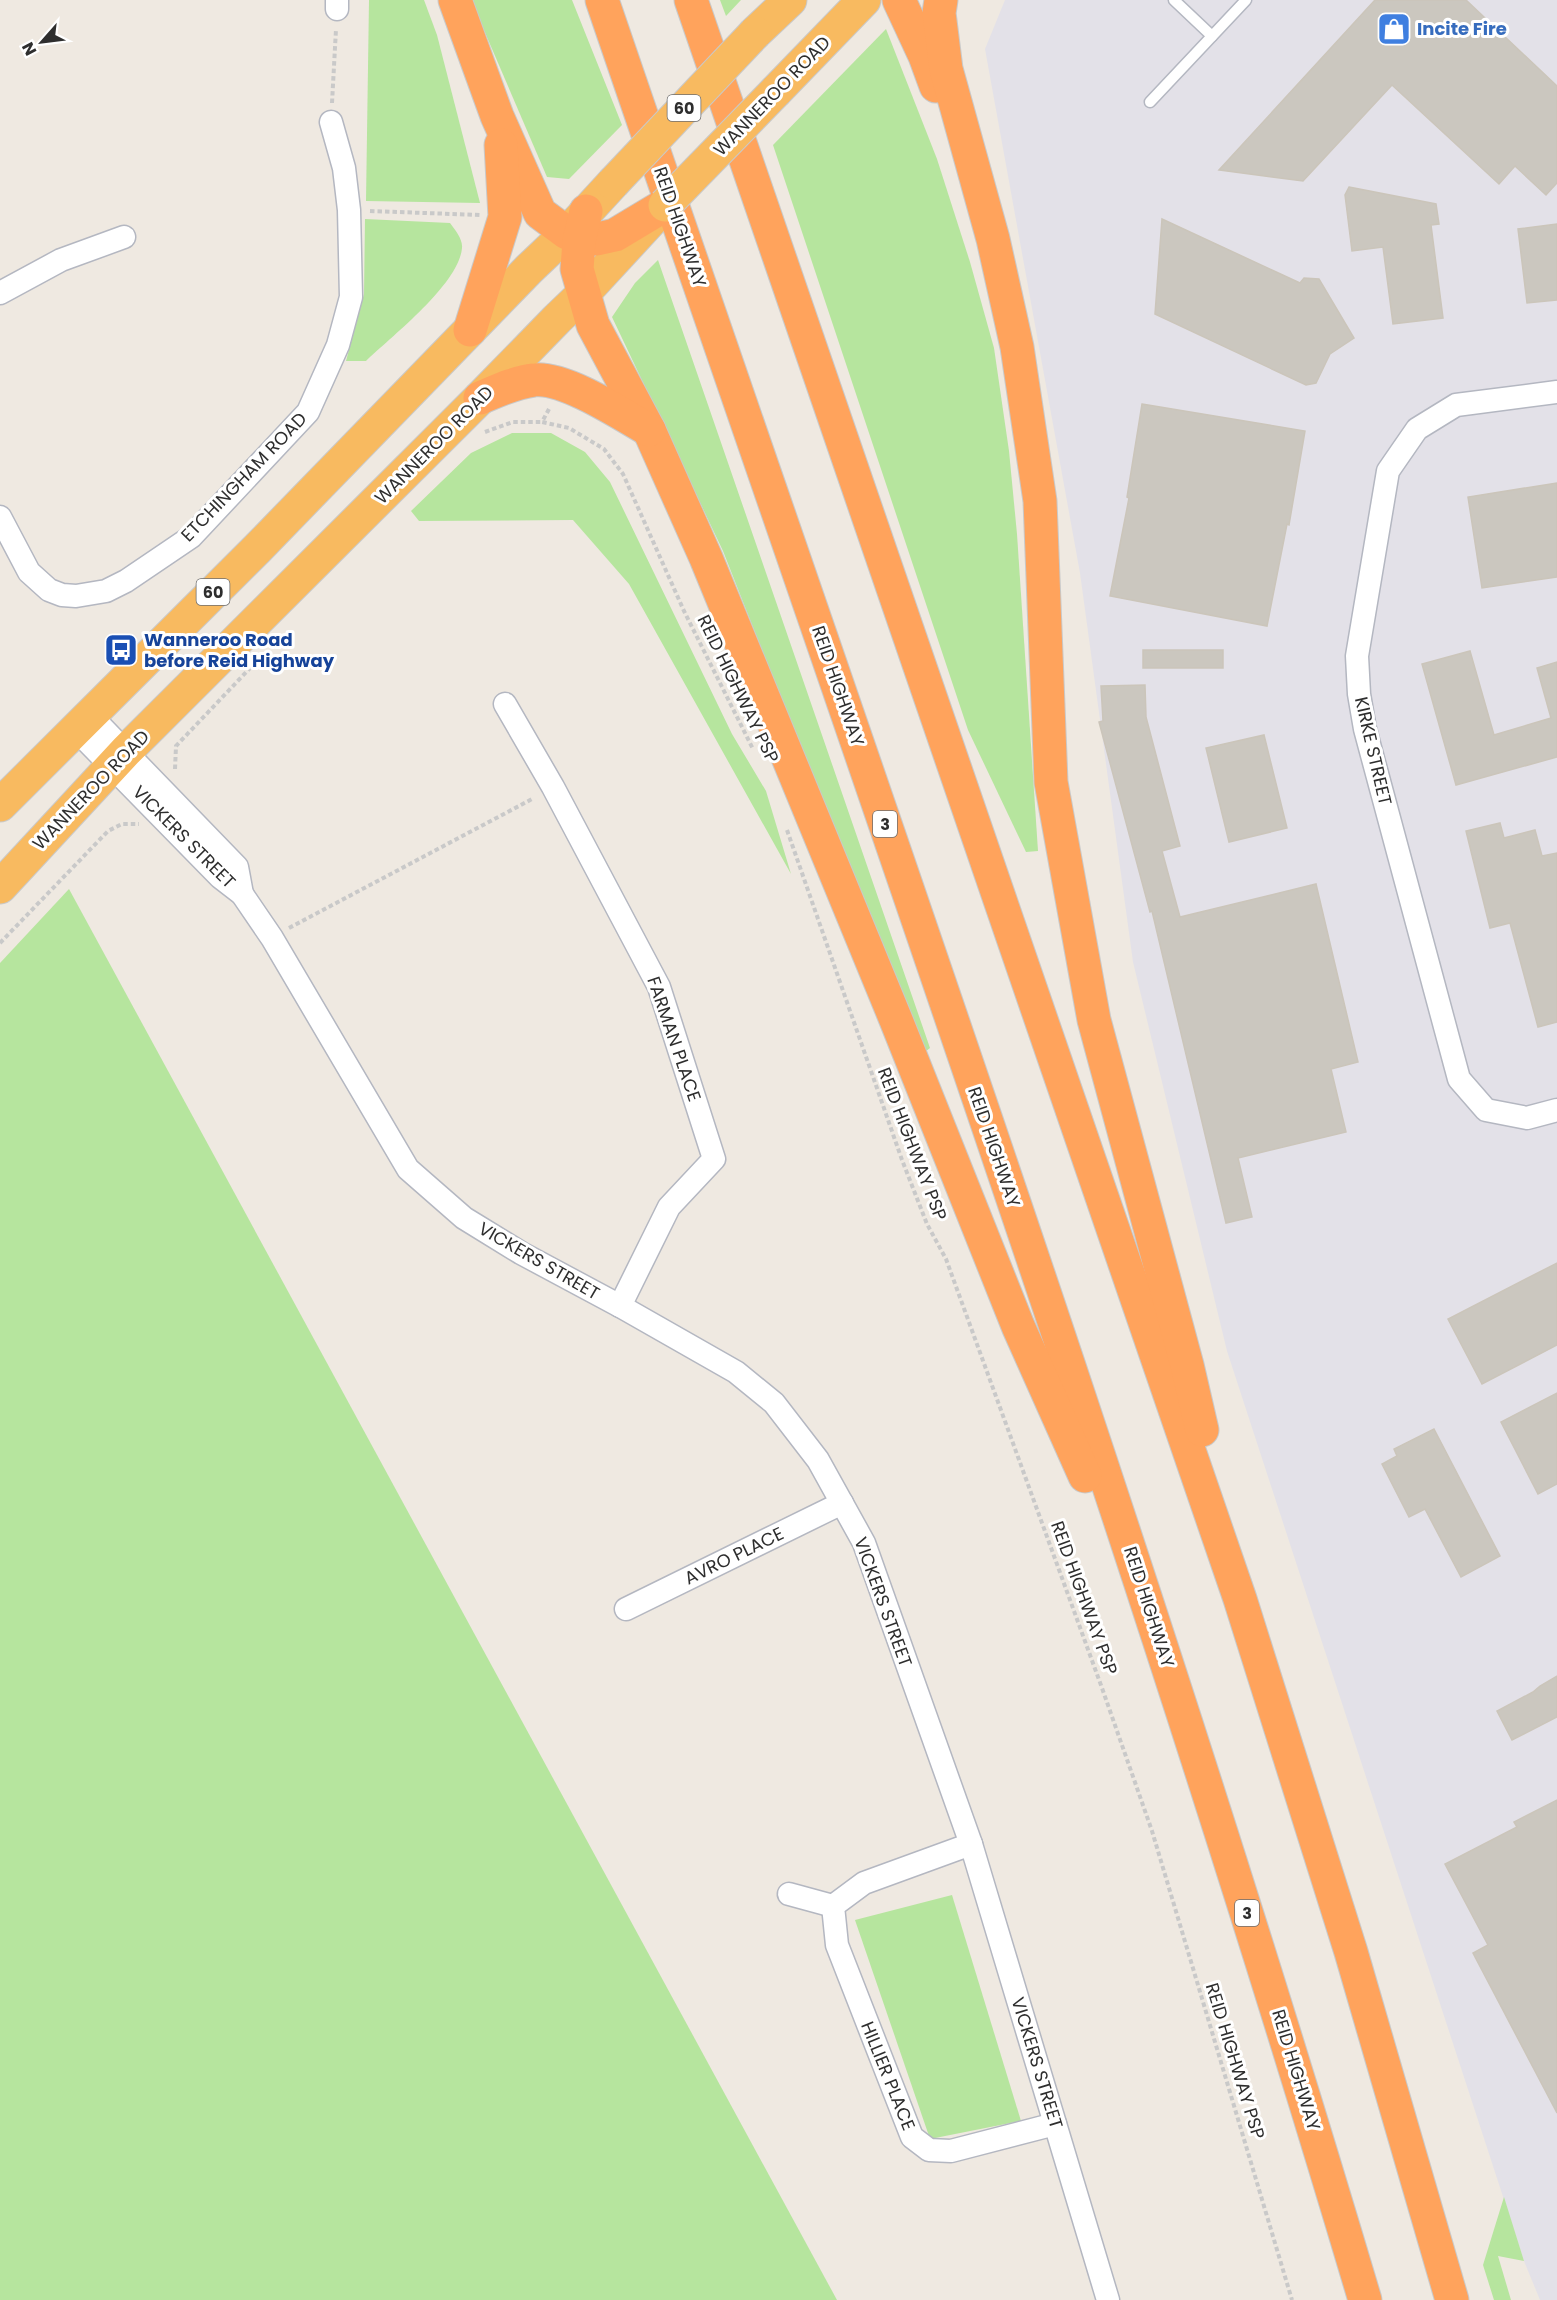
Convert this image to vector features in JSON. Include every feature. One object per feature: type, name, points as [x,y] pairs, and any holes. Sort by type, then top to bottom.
[{"type":"highway","points":[[455,0],[497,116],[540,213],[578,227],[597,239],[634,231]]},
{"type":"highway","name":"REID HIGHWAY","points":[[602,0],[798,566],[1163,1650],[1285,2032],[1365,2300]]},
{"type":"highway","points":[[691,0],[1240,1599],[1351,1952],[1452,2300]]},
{"type":"highway","name":"60","points":[[0,805],[257,549],[529,269],[578,227],[613,183],[755,33],[790,0]]},
{"type":"highway","name":"WANNEROO ROAD","points":[[0,886],[119,758],[480,398],[556,319],[584,294],[634,231],[665,205],[864,0]]},
{"type":"highway","points":[[899,0],[925,56],[993,239]]},
{"type":"highway","points":[[941,0],[939,13],[946,69],[993,239],[1017,347],[1040,501],[1051,782],[1092,1008],[1187,1365],[1240,1599]]},
{"type":"highway","points":[[470,330],[505,217],[503,155],[497,116]]},
{"type":"highway","points":[[578,227],[577,269],[593,325],[649,430],[706,558],[1018,1326],[1163,1650]]},
{"type":"highway","points":[[480,398],[536,379],[572,387],[649,430]]},
{"type":"street","name":"ETCHINGHAM ROAD","points":[[0,517],[29,572],[49,590],[62,595],[76,596],[106,591],[126,581],[191,537],[308,412],[338,345],[351,297],[349,210],[344,168],[331,122]]},
{"type":"street","points":[[0,293],[62,260],[124,237]]},
{"type":"street","name":"KIRKE STREET","points":[[1557,392],[1456,405],[1417,429],[1388,471],[1357,656],[1359,694],[1365,729],[1459,1079],[1486,1110],[1527,1118],[1557,1110]]},
{"type":"street","name":"FARMAN PLACE","points":[[505,704],[553,788],[659,987],[714,1159],[669,1207],[620,1306]]},
{"type":"street","name":"VICKERS STREET","points":[[82,721],[237,867],[242,894],[272,938],[408,1169],[464,1218],[521,1253],[735,1372],[774,1403],[818,1460],[864,1543],[971,1844],[1108,2300]]},
{"type":"street","name":"AVRO PLACE","points":[[626,1609],[842,1503]]},
{"type":"street","points":[[789,1894],[833,1906],[864,1882],[971,1844]]},
{"type":"street","name":"HILLIER PLACE","points":[[833,1906],[837,1945],[912,2137],[929,2150],[951,2151],[1055,2124]]},
{"type":"lane","points":[[1174,0],[1212,36]]},
{"type":"lane","points":[[1150,102],[1246,0]]},
{"type":"path","points":[[331,122],[337,5]]},
{"type":"path","points":[[349,210],[505,217]]},
{"type":"path","name":"REID HIGHWAY PSP","points":[[561,385],[542,422],[569,428],[604,448],[623,474],[684,611],[754,750]]},
{"type":"path","points":[[272,938],[553,788]]},
{"type":"path","points":[[0,943],[108,831],[122,824],[139,824],[143,820]]},
{"type":"path","name":"REID HIGHWAY PSP","points":[[784,823],[902,1160],[927,1224],[946,1259],[1152,1832],[1292,2300]]},
{"type":"shaded area","points":[[1005,0],[1557,0],[1557,2300],[1540,2300],[1524,2261],[1227,1351],[1133,962],[1080,573],[985,49]]},
{"type":"green space","points":[[369,0],[424,0],[437,35],[480,203],[366,201]]},
{"type":"green space","points":[[471,0],[572,0],[622,125],[569,179],[547,177]]},
{"type":"green space","points":[[720,0],[741,0],[726,16]]},
{"type":"green space","points":[[886,29],[937,159],[970,262],[994,348],[1009,451],[1017,534],[1038,851],[1026,852],[968,730],[773,145]]},
{"type":"green space","points":[[365,219],[450,223],[460,238],[462,248],[458,262],[449,277],[423,309],[366,361],[346,361],[364,294]]},
{"type":"green space","points":[[658,260],[930,1048],[921,1055],[723,551],[612,317],[635,283]]},
{"type":"green space","points":[[512,433],[551,433],[585,452],[610,482],[732,734],[766,791],[791,874],[629,584],[573,520],[419,521],[411,511],[471,453]]},
{"type":"green space","points":[[69,889],[837,2300],[0,2300],[0,963]]},
{"type":"green space","points":[[952,1895],[1021,2121],[930,2139],[855,1920]]},
{"type":"green space","points":[[1504,2197],[1524,2261],[1498,2256],[1511,2300],[1494,2300],[1483,2265]]},
{"type":"building","points":[[1375,0],[1466,0],[1557,86],[1557,183],[1546,195],[1515,166],[1499,184],[1392,85],[1303,181],[1219,170]]},
{"type":"building","points":[[1349,187],[1436,204],[1439,224],[1431,225],[1443,318],[1393,324],[1383,247],[1352,251],[1345,195]]},
{"type":"building","points":[[1162,219],[1300,283],[1304,278],[1319,279],[1354,338],[1330,354],[1316,383],[1306,385],[1155,314]]},
{"type":"building","points":[[1557,224],[1557,300],[1527,303],[1518,229]]},
{"type":"building","points":[[1142,404],[1305,431],[1289,525],[1287,524],[1267,626],[1110,596],[1129,498],[1127,497]]},
{"type":"building","points":[[1557,483],[1557,577],[1482,588],[1468,497]]},
{"type":"building","points":[[1143,650],[1223,650],[1223,668],[1143,668]]},
{"type":"building","points":[[1470,651],[1494,735],[1551,718],[1537,668],[1557,662],[1557,757],[1456,785],[1422,664]]},
{"type":"building","points":[[1145,685],[1146,717],[1180,846],[1162,851],[1180,917],[1316,884],[1358,1062],[1331,1069],[1346,1132],[1238,1158],[1252,1217],[1226,1223],[1152,911],[1150,912],[1099,722],[1103,721],[1101,686]]},
{"type":"building","points":[[1264,735],[1287,828],[1229,842],[1206,748]]},
{"type":"building","points":[[1500,823],[1504,838],[1535,830],[1542,856],[1557,853],[1557,1022],[1538,1027],[1510,923],[1490,928],[1466,831]]},
{"type":"building","points":[[1557,1263],[1557,1345],[1482,1384],[1448,1319]]},
{"type":"building","points":[[1557,1393],[1557,1484],[1538,1494],[1501,1422]]},
{"type":"building","points":[[1434,1429],[1500,1556],[1461,1577],[1425,1509],[1409,1517],[1382,1464],[1397,1456],[1394,1449]]},
{"type":"building","points":[[1557,1676],[1557,1717],[1512,1740],[1497,1711]]},
{"type":"building","points":[[1557,1800],[1557,2113],[1473,1953],[1488,1945],[1445,1864],[1517,1827],[1514,1822]]},
{"type":"place","name":"Incite Fire","points":[[1394,29]]},
{"type":"place","name":"Wanneroo Road before Reid Highway","points":[[121,650]]}]
